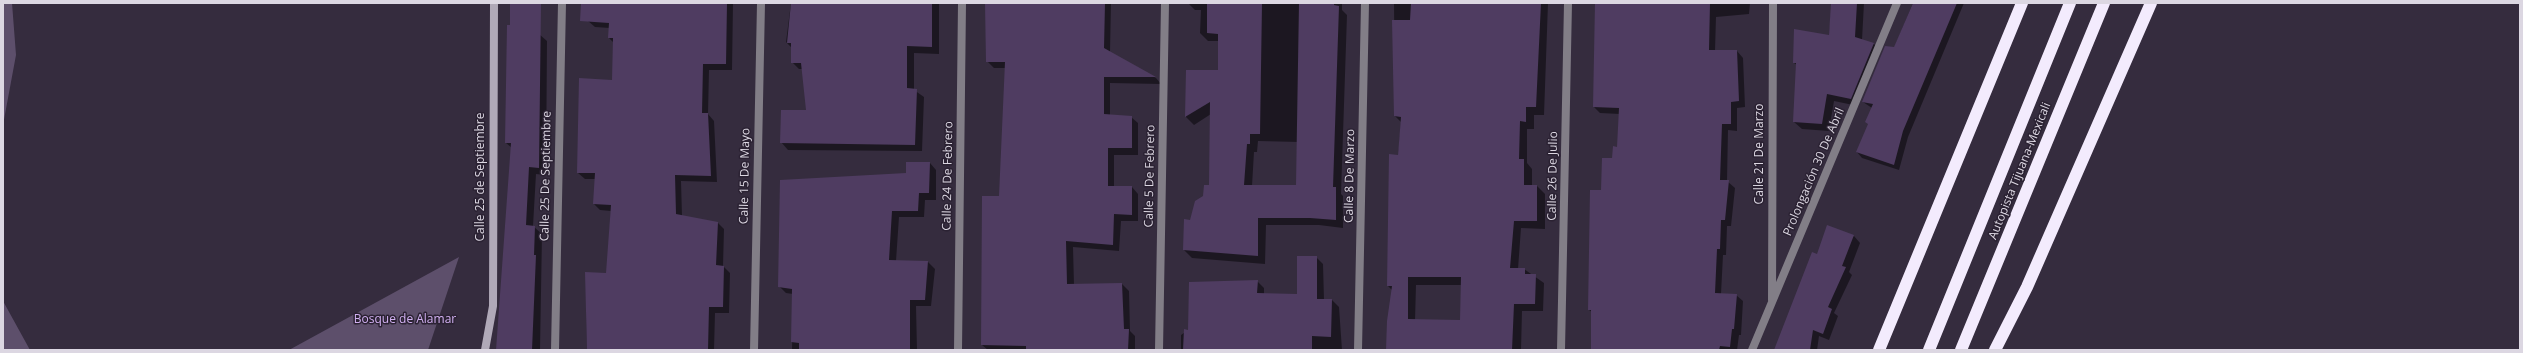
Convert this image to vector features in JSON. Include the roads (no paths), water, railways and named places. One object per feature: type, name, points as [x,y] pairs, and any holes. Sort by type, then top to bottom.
[{"type":"highway","points":[[1879,350],[2022,3]]},
{"type":"highway","name":"Autopista Tijuana-Mexicali","points":[[1929,350],[2070,3]]},
{"type":"highway","name":"Autopista Tijuana-Mexicali","points":[[1961,350],[2104,3]]},
{"type":"highway","points":[[1995,350],[2027,287],[2151,3]]},
{"type":"main road","name":"Calle 25 de Septiembre","points":[[486,350],[493,306],[494,3]]},
{"type":"street","name":"Calle 25 De Septiembre","points":[[556,350],[562,3]]},
{"type":"street","name":"Calle 15 De Mayo","points":[[754,350],[761,3]]},
{"type":"street","name":"Calle 24 De Febrero","points":[[958,350],[962,3]]},
{"type":"street","name":"Calle 5 De Febrero","points":[[1159,350],[1165,3]]},
{"type":"street","name":"Calle 8 De Marzo","points":[[1358,350],[1365,3]]},
{"type":"street","name":"Calle 26 De Julio","points":[[1561,350],[1568,3]]},
{"type":"street","name":"Calle 21 De Marzo","points":[[1772,305],[1773,3]]},
{"type":"street","name":"Prolongación 30 De Abril","points":[[1752,350],[1898,3]]},
{"type":"park label","name":"Bosque de Alamar","points":[[405,320]]}]
